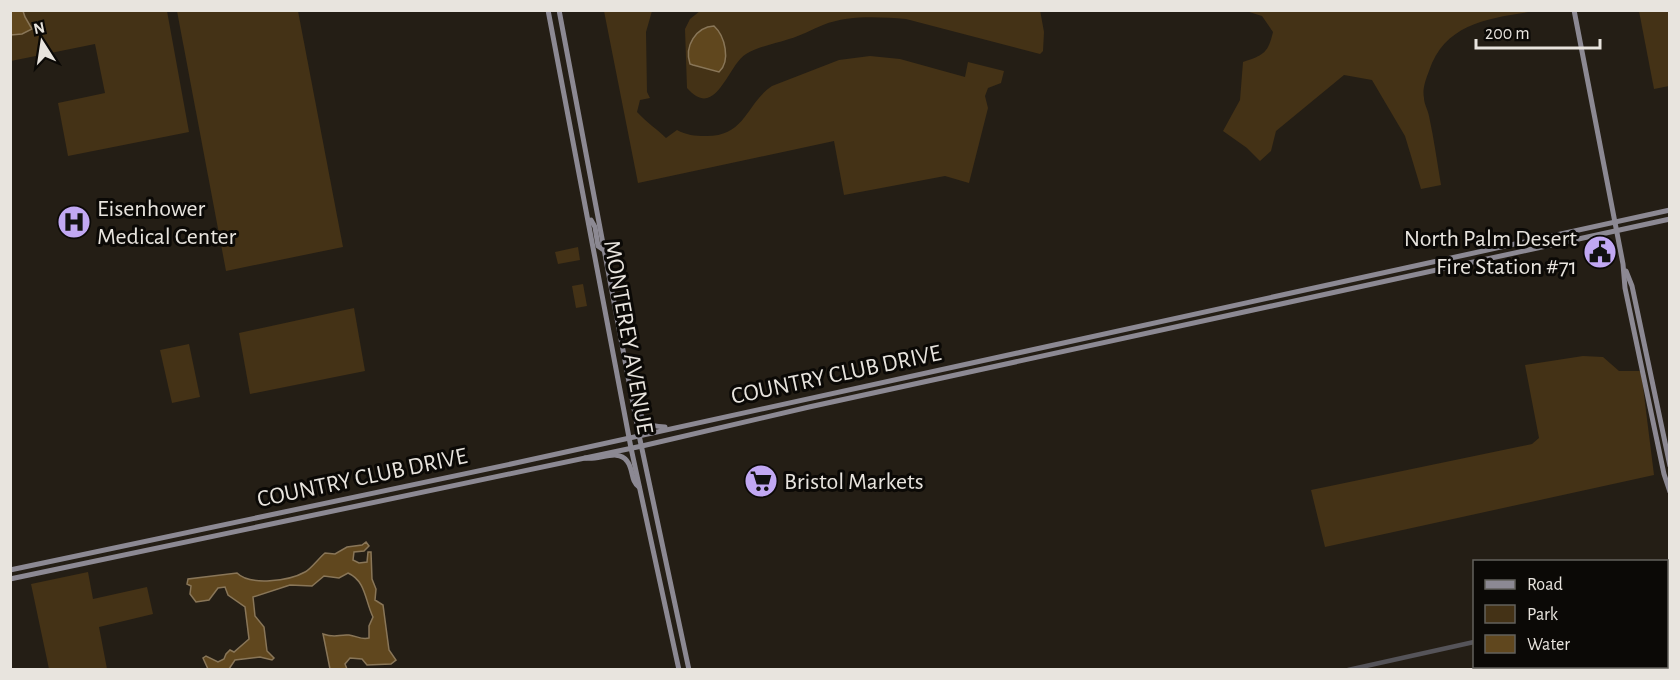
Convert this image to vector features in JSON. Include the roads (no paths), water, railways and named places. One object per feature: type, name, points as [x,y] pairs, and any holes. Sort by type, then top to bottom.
[{"type":"main road","name":"MONTEREY AVENUE","points":[[548,10],[628,437],[680,669]]},
{"type":"main road","name":"MONTEREY AVENUE","points":[[559,10],[639,435],[689,669]]},
{"type":"main road","points":[[1574,10],[1623,264],[1625,288],[1664,474],[1670,492]]},
{"type":"main road","name":"COUNTRY CLUB DRIVE","points":[[10,570],[1670,210]]},
{"type":"main road","points":[[588,216],[595,227],[598,246],[604,251]]},
{"type":"main road","name":"COUNTRY CLUB DRIVE","points":[[10,579],[642,446],[809,407],[1670,219]]},
{"type":"main road","points":[[1551,245],[1570,237],[1571,232]]},
{"type":"main road","points":[[1623,264],[1632,286],[1670,466]]},
{"type":"main road","points":[[1642,370],[1647,374],[1652,397],[1656,402]]},
{"type":"main road","points":[[630,385],[642,419],[646,423],[653,427],[673,427]]},
{"type":"main road","points":[[584,458],[592,460],[616,455],[625,458],[629,463],[634,482],[639,487]]},
{"type":"main road","points":[[144,552],[146,545],[165,538]]},
{"type":"street","points":[[1348,669],[1473,642]]},
{"type":"water","points":[[10,11],[23,11],[32,29],[22,34],[11,35]]},
{"type":"water","points":[[714,26],[724,42],[726,55],[719,72],[690,64],[689,57],[690,44],[697,34]]},
{"type":"water","points":[[366,542],[369,546],[364,551],[354,552],[353,560],[359,563],[367,562],[368,552],[371,552],[372,579],[376,589],[375,600],[383,605],[389,650],[396,660],[391,664],[367,665],[362,659],[350,658],[345,664],[347,669],[330,669],[323,634],[369,638],[369,626],[373,617],[362,586],[348,573],[339,578],[324,576],[312,586],[290,585],[253,597],[255,616],[264,627],[267,651],[274,658],[272,660],[260,657],[235,660],[229,669],[208,669],[203,658],[206,656],[218,662],[224,659],[230,650],[234,652],[249,639],[245,607],[228,595],[225,587],[218,588],[209,600],[196,602],[190,594],[191,586],[187,584],[188,579],[237,573],[251,580],[280,580],[307,571],[325,553],[335,554],[347,547],[362,545]]},
{"type":"place","name":"Eisenhower Medical Center","points":[[74,222]]},
{"type":"place","name":"North Palm Desert Fire Station #71","points":[[1600,252]]},
{"type":"place","name":"Bristol Markets","points":[[761,481]]}]
